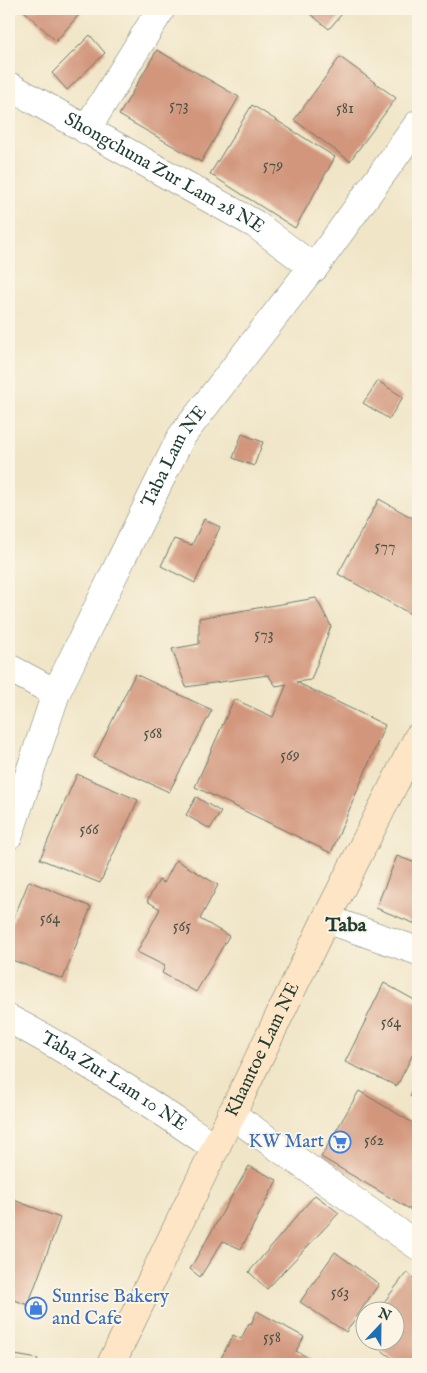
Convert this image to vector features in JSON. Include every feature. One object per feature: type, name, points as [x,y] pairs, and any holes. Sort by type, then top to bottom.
[{"type":"main road","name":"Khamtoe Lam NE","points":[[111,1364],[326,919],[418,737]]},
{"type":"street","points":[[86,130],[161,9]]},
{"type":"street","name":"Shongchuna Zur Lam 28 NE","points":[[9,86],[255,224],[314,268]]},
{"type":"street","name":"Taba Lam NE","points":[[9,835],[56,693],[181,437],[310,270],[314,268],[418,124]]},
{"type":"street","points":[[9,668],[56,693]]},
{"type":"street","points":[[326,919],[418,952]]},
{"type":"street","name":"Taba Zur Lam 10 NE","points":[[9,1019],[42,1036],[216,1148]]},
{"type":"street","points":[[231,1114],[418,1246]]},
{"type":"building","points":[[22,9],[84,9],[56,41]]},
{"type":"building","points":[[304,9],[346,9],[329,29]]},
{"type":"building","points":[[90,35],[105,53],[67,90],[52,73]]},
{"type":"building","points":[[157,50],[239,97],[201,162],[119,115]]},
{"type":"building","points":[[340,57],[396,98],[350,161],[294,120]]},
{"type":"building","points":[[252,105],[335,157],[295,228],[210,174]]},
{"type":"building","points":[[378,381],[403,397],[389,419],[363,403]]},
{"type":"building","points":[[242,434],[263,442],[254,466],[233,458]]},
{"type":"building","points":[[379,499],[418,521],[418,618],[338,574]]},
{"type":"building","points":[[204,519],[220,527],[195,583],[161,566],[174,539],[192,545]]},
{"type":"building","points":[[316,598],[331,626],[311,680],[296,682],[385,725],[331,853],[195,787],[234,699],[273,717],[287,684],[276,686],[268,675],[186,687],[172,649],[199,644],[199,618]]},
{"type":"building","points":[[135,674],[212,710],[169,792],[94,758]]},
{"type":"building","points":[[77,774],[138,800],[100,883],[40,859]]},
{"type":"building","points":[[196,797],[221,812],[210,829],[186,815]]},
{"type":"building","points":[[397,856],[418,864],[418,925],[376,908]]},
{"type":"building","points":[[176,860],[218,885],[200,919],[229,936],[196,992],[162,973],[165,966],[137,952],[160,909],[147,901],[159,880],[164,883]]},
{"type":"building","points":[[29,881],[91,907],[63,979],[9,959],[9,930]]},
{"type":"building","points":[[384,983],[418,1002],[418,1044],[397,1086],[345,1062]]},
{"type":"building","points":[[418,1078],[418,1100],[410,1096]]},
{"type":"building","points":[[359,1091],[418,1126],[418,1214],[321,1157]]},
{"type":"building","points":[[249,1166],[277,1180],[241,1249],[223,1241],[200,1277],[190,1269]]},
{"type":"building","points":[[315,1195],[339,1213],[267,1289],[249,1272]]},
{"type":"building","points":[[9,1198],[60,1218],[28,1305],[9,1298]]},
{"type":"building","points":[[335,1252],[379,1284],[368,1300],[354,1300],[354,1320],[346,1332],[300,1302]]},
{"type":"building","points":[[407,1272],[418,1281],[418,1364],[400,1364],[381,1350],[404,1350],[404,1300],[386,1300]]},
{"type":"building","points":[[257,1311],[304,1337],[296,1351],[311,1359],[308,1364],[218,1364],[233,1335],[241,1339]]},
{"type":"building","points":[[9,1354],[38,1359],[37,1364],[9,1364]]},
{"type":"place","name":"KW Mart","points":[[340,1142]]},
{"type":"place","name":"Sunrise Bakery and Cafe","points":[[36,1308]]},
{"type":"district","name":"Taba","points":[[346,925]]}]
